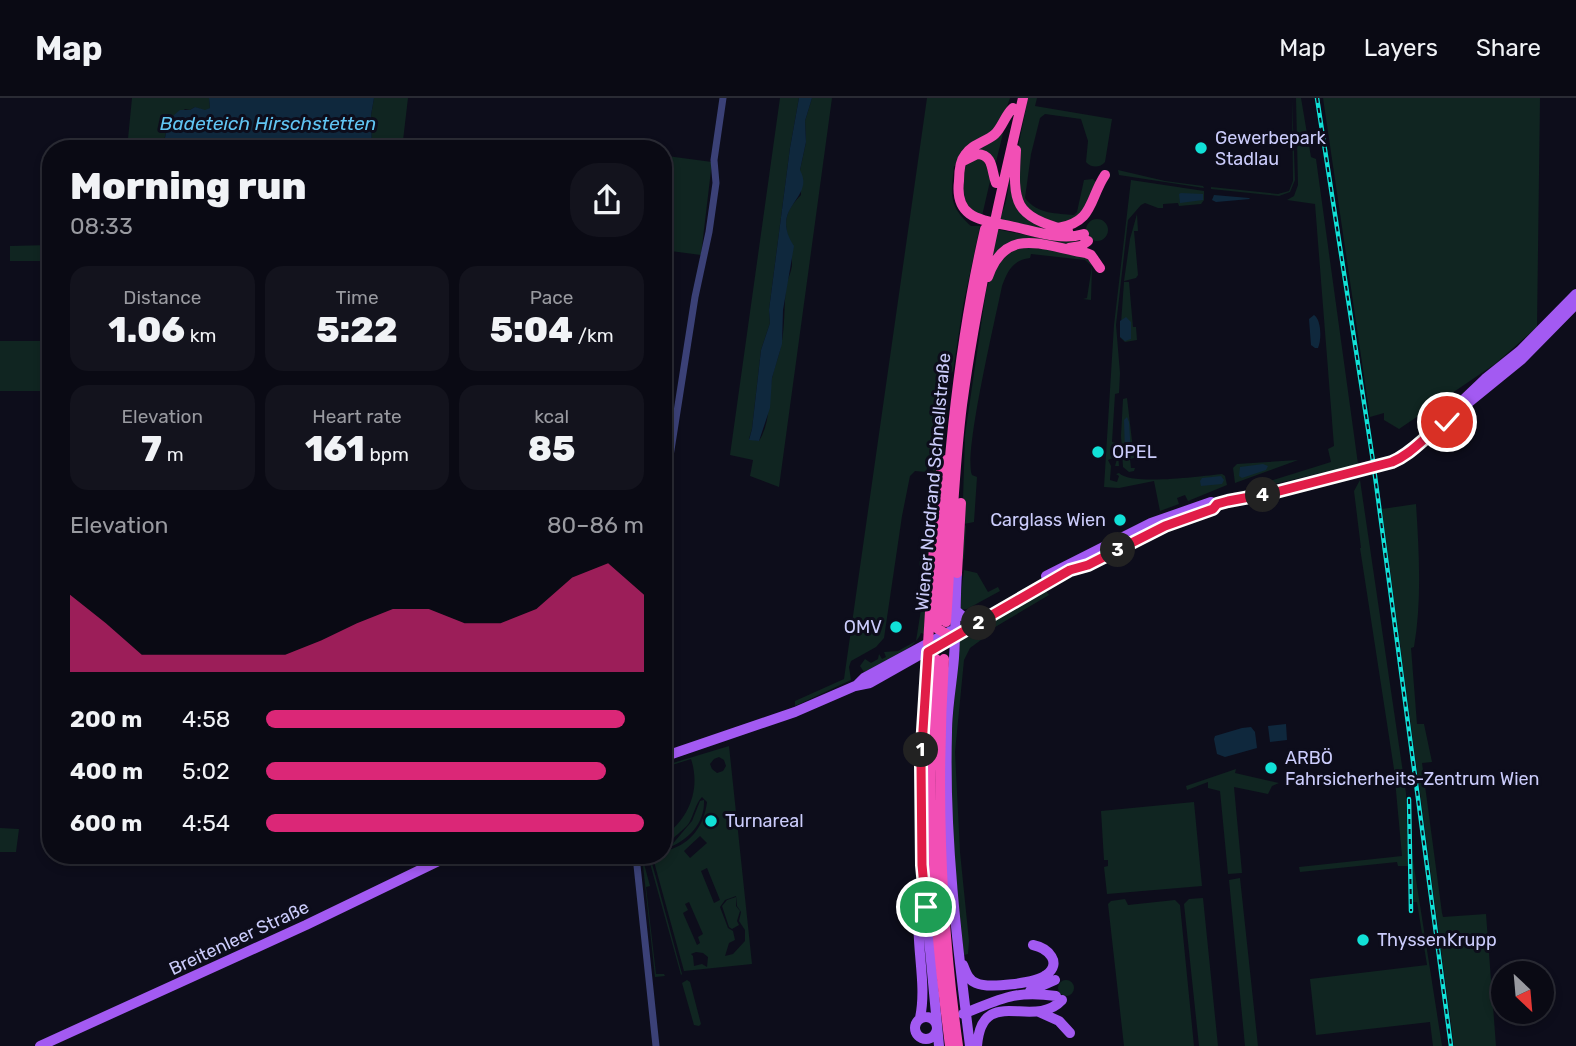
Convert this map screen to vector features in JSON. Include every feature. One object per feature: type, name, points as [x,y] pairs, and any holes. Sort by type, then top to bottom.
[{"type":"highway","name":"Wiener Nordrand Schnellstraße","points":[[944,627],[951,432],[969,304],[1016,106],[1023,98]]},
{"type":"highway","name":"Wiener Nordrand Schnellstraße","points":[[944,627],[957,452],[978,298],[1016,106]]},
{"type":"highway","points":[[1085,234],[1059,231],[1010,226],[975,218],[966,213],[960,203],[958,192],[963,157],[996,133],[1008,112],[1016,106],[1021,122],[1014,182],[1018,204],[1027,215],[1059,231],[1062,236],[1085,234]]},
{"type":"highway","points":[[961,165],[971,156],[983,155],[992,163],[996,183]]},
{"type":"highway","points":[[1059,231],[1086,215],[1105,175]]},
{"type":"highway","points":[[978,298],[983,293],[996,257],[1006,247],[1021,243],[1075,248],[1085,234]]},
{"type":"highway","points":[[1063,248],[1091,255],[1100,268]]},
{"type":"highway","points":[[957,452],[961,498],[957,573]]},
{"type":"highway","points":[[944,627],[934,652],[930,755],[936,927],[950,1046]]},
{"type":"highway","points":[[934,652],[939,821],[948,959],[958,1046]]},
{"type":"main road","points":[[944,627],[974,619],[1069,563],[1151,523],[1211,502],[1217,504],[1272,493],[1392,462],[1412,451],[1485,379],[1520,351],[1576,294]]},
{"type":"main road","points":[[1437,427],[1447,422],[1525,356],[1576,304]]},
{"type":"main road","points":[[944,627],[1070,570],[1088,565],[1165,526],[1213,509],[1217,504]]},
{"type":"main road","points":[[939,1046],[923,891],[921,762],[927,674],[944,627],[954,609],[957,573]]},
{"type":"main road","points":[[954,609],[962,617],[974,619]]},
{"type":"main road","points":[[944,627],[952,685],[947,747],[952,874],[970,1046]]},
{"type":"main road","points":[[672,754],[870,683],[934,652]]},
{"type":"main road","points":[[855,687],[864,678],[934,652],[948,656],[952,685]]},
{"type":"main road","points":[[907,663],[919,666],[927,674]]},
{"type":"main road","name":"Breitenleer Straße","points":[[40,1046],[306,925],[432,864]]},
{"type":"main road","points":[[920,1018],[929,1017],[937,1024],[937,1031],[927,1043],[918,1036],[915,1029],[922,1002],[919,914],[923,891]]},
{"type":"main road","points":[[1010,984],[1040,979],[1050,972],[1054,963],[1050,953],[1045,948],[1033,945]]},
{"type":"main road","points":[[959,958],[973,982],[983,985],[1043,986]]},
{"type":"main road","points":[[937,1024],[1055,980]]},
{"type":"main road","points":[[977,1046],[981,1023],[990,1014],[1052,1009],[1059,998],[1027,992]]},
{"type":"main road","points":[[1039,1012],[1059,1021],[1070,1033]]},
{"type":"street","points":[[672,444],[695,297],[709,232],[716,183],[714,160],[723,98]]},
{"type":"street","points":[[637,864],[656,1046]]},
{"type":"green space","points":[[132,98],[209,98],[210,108],[205,111],[195,107],[185,109],[168,124],[164,140],[128,140]]},
{"type":"green space","points":[[374,98],[408,98],[403,140],[372,140]]},
{"type":"green space","points":[[780,98],[799,98],[769,310],[770,323],[761,350],[749,439],[759,441],[767,418],[772,378],[782,339],[786,287],[792,266],[786,221],[788,213],[801,195],[800,170],[806,142],[805,121],[812,98],[832,98],[779,487],[750,476],[753,460],[730,455]]},
{"type":"green space","points":[[927,98],[1010,98],[1001,124],[958,166],[954,166],[952,192],[958,212],[971,226],[980,226],[953,371],[950,375],[926,563],[919,566],[933,469],[927,468],[926,472],[915,471],[910,476],[884,638],[876,647],[851,661],[851,680],[795,706],[795,701],[844,679]]},
{"type":"green space","points":[[1028,98],[1037,98],[1035,106],[1112,119],[1105,162],[1096,166],[1086,162],[1088,141],[1081,119],[1045,114],[1040,118],[1031,154],[1025,198],[1036,208],[1074,215],[1084,180],[1093,179],[1098,185],[1078,219],[1052,224],[1021,204],[1017,153]]},
{"type":"green space","points":[[1292,98],[1295,180],[1290,192],[1279,196],[1211,189],[1278,194],[1289,191],[1293,181]]},
{"type":"green space","points":[[1296,98],[1301,98],[1311,157],[1316,159],[1358,464],[1266,486],[1267,482],[1331,462],[1328,449],[1334,446],[1315,204],[1287,200],[1294,196],[1298,185]]},
{"type":"green space","points":[[1323,98],[1540,98],[1537,327],[1495,364],[1399,429],[1384,420],[1384,413],[1370,417]]},
{"type":"green space","points":[[1004,129],[996,162],[974,152]]},
{"type":"green space","points":[[672,157],[712,162],[701,255],[672,251]]},
{"type":"green space","points":[[982,157],[991,177],[982,216],[977,215],[963,200],[963,172],[968,161]]},
{"type":"green space","points":[[1012,160],[1014,199],[1051,230],[1001,221],[999,218],[1007,197]]},
{"type":"green space","points":[[1118,170],[1165,181],[1203,186],[1204,188],[1119,175]]},
{"type":"green space","points":[[1131,180],[1204,191],[1201,204],[1163,204],[1163,208],[1158,208],[1145,203],[1128,220],[1116,325],[1120,373],[1119,393],[1115,394],[1112,442],[1117,443],[1119,466],[1115,466],[1115,457],[1108,460],[1111,466],[1110,480],[1117,482],[1119,476],[1116,474],[1119,473],[1126,477],[1152,480],[1222,474],[1227,485],[1188,501],[1185,495],[1177,498],[1179,504],[1160,511],[1154,481],[1119,488],[1104,487],[1114,325]]},
{"type":"green space","points":[[1137,214],[1138,231],[1134,231],[1138,275],[1124,281],[1130,239]]},
{"type":"green space","points":[[1097,219],[1105,222],[1108,230],[1105,238],[1097,241],[1089,238],[1086,230],[1089,222]]},
{"type":"green space","points":[[996,229],[1076,242],[1075,245],[1024,241],[992,260]]},
{"type":"green space","points":[[42,245],[42,261],[10,261],[10,246]]},
{"type":"green space","points":[[1017,245],[1079,254],[1091,261],[1092,266],[1085,260],[1031,254],[1030,258],[1019,261],[1012,267],[1004,280],[976,414],[970,462],[972,475],[977,477],[974,522],[964,524],[964,558],[961,564],[965,435],[986,291],[994,264]]},
{"type":"green space","points":[[1092,266],[1091,300],[1083,299],[1087,298]]},
{"type":"green space","points":[[1124,282],[1129,282],[1133,327],[1136,327],[1137,340],[1125,342],[1120,337]]},
{"type":"green space","points":[[0,341],[42,341],[42,391],[0,391]]},
{"type":"green space","points":[[1127,398],[1134,458],[1130,459],[1131,468],[1135,468],[1129,472],[1123,467],[1121,436],[1123,399]]},
{"type":"green space","points":[[1298,460],[1235,483],[1233,468],[1237,464]]},
{"type":"green space","points":[[1360,480],[1406,793],[1408,866],[1398,866],[1397,862],[1300,872],[1299,867],[1402,856],[1394,769],[1360,548],[1354,491]]},
{"type":"green space","points":[[1416,504],[1419,594],[1417,630],[1414,647],[1411,648],[1417,724],[1424,724],[1432,762],[1422,763],[1442,913],[1443,917],[1486,914],[1491,1024],[1494,1024],[1496,1046],[1454,1046],[1382,509]]},
{"type":"green space","points":[[964,570],[977,573],[988,592],[998,587],[1000,591],[967,609],[959,610]]},
{"type":"green space","points":[[927,572],[924,634],[921,633],[916,641]]},
{"type":"green space","points":[[1045,589],[1049,595],[985,633],[985,637],[970,648],[964,660],[955,752],[960,852],[969,941],[968,954],[964,955],[953,848],[950,748],[960,639],[967,634],[972,635],[970,632]]},
{"type":"green space","points":[[916,641],[905,651],[864,672],[860,666],[865,659],[871,663],[878,659],[879,654],[882,659],[886,657],[884,652],[898,651]]},
{"type":"green space","points":[[729,746],[752,964],[684,971],[655,864],[672,864],[672,849],[690,838],[703,818],[707,802],[702,797],[689,823],[672,841],[672,830],[686,812],[693,792],[694,770],[691,759],[672,765]],"holes":[[[719,757],[724,760],[726,766],[723,771],[717,773],[710,764]],[[700,836],[707,843],[690,858],[684,851]],[[707,868],[720,900],[714,903],[701,871]],[[736,896],[741,912],[739,921],[745,930],[745,941],[733,954],[725,956],[729,943],[735,940],[720,907],[725,900]],[[689,902],[703,934],[698,937],[700,943],[697,945],[683,913],[688,910],[685,904]],[[703,953],[708,957],[707,967],[702,964],[694,966],[691,954]]]},
{"type":"green space","points":[[1236,769],[1235,773],[1279,783],[1272,786],[1268,794],[1234,787],[1242,873],[1228,874],[1220,791],[1208,788],[1208,782],[1187,790],[1186,786]]},
{"type":"green space","points":[[704,800],[704,808],[695,829],[672,846],[692,821],[700,801]]},
{"type":"green space","points":[[1194,802],[1202,886],[1107,894],[1104,867],[1108,866],[1108,860],[1104,860],[1101,811]]},
{"type":"green space","points":[[0,828],[19,829],[16,852],[0,852]]},
{"type":"green space","points":[[1412,854],[1442,1046],[1433,1046],[1430,1022],[1316,1035],[1310,979],[1427,965],[1417,902],[1411,902]]},
{"type":"green space","points":[[643,864],[650,886],[646,887],[656,974],[665,976],[655,977]]},
{"type":"green space","points":[[650,864],[652,864],[681,975]]},
{"type":"green space","points":[[1240,878],[1258,1046],[1245,1046],[1229,880]]},
{"type":"green space","points":[[736,897],[736,906],[740,911],[737,921],[739,925],[732,929],[722,906],[727,900]]},
{"type":"green space","points":[[1203,898],[1218,1046],[1199,1046],[1184,904],[1189,899]]},
{"type":"green space","points":[[1125,899],[1128,905],[1175,900],[1180,905],[1194,1046],[1124,1046],[1108,904]]},
{"type":"green space","points":[[687,980],[690,982],[701,1024],[699,1026],[694,1025],[682,983]]},
{"type":"green space","points":[[1063,980],[1069,980],[1074,988],[1072,994],[1063,996],[1058,991],[1058,985]]},
{"type":"water","name":"Badeteich Hirschstetten","points":[[209,98],[374,98],[372,140],[164,140],[168,123],[180,110],[210,108]]},
{"type":"water","points":[[799,98],[812,98],[805,121],[806,142],[800,170],[802,188],[786,221],[787,232],[794,246],[783,310],[782,344],[772,378],[770,408],[759,441],[749,440],[761,350],[770,323],[769,310]]},
{"type":"water","points":[[1181,193],[1203,194],[1203,200],[1180,203]]},
{"type":"water","points":[[1214,195],[1250,199],[1216,202],[1212,200]]},
{"type":"water","points":[[1314,315],[1320,330],[1318,348],[1311,345],[1309,319]]},
{"type":"water","points":[[1126,317],[1131,322],[1131,339],[1125,341],[1120,337],[1120,321]]},
{"type":"water","points":[[1127,417],[1131,455],[1127,456],[1124,420]]},
{"type":"water","points":[[1263,464],[1268,466],[1266,470],[1242,478],[1239,476],[1240,467]]},
{"type":"water","points":[[1221,476],[1224,480],[1222,484],[1201,486],[1202,478]]},
{"type":"water","points":[[1286,724],[1287,740],[1270,742],[1268,726]]},
{"type":"water","points":[[1251,727],[1255,732],[1257,748],[1225,757],[1217,754],[1215,736]]},
{"type":"railway","points":[[1317,98],[1373,461],[1451,1046]]},
{"type":"railway","points":[[1409,799],[1411,911]]},
{"type":"place","name":"Gewerbepark Stadlau","points":[[1201,148]]},
{"type":"place","name":"OPEL","points":[[1098,452]]},
{"type":"place","name":"Carglass Wien","points":[[1120,520]]},
{"type":"place","name":"OMV","points":[[896,627]]},
{"type":"place","name":"ARBÖ Fahrsicherheits-Zentrum Wien","points":[[1271,768]]},
{"type":"place","name":"Turnareal","points":[[711,821]]},
{"type":"place","name":"ThyssenKrupp","points":[[1363,940]]},
{"type":"route","points":[[926,907],[922,865],[921,762],[928,652],[1070,570],[1088,565],[1165,526],[1213,509],[1217,504],[1266,495],[1392,462],[1412,451],[1437,427],[1447,422]]}]
